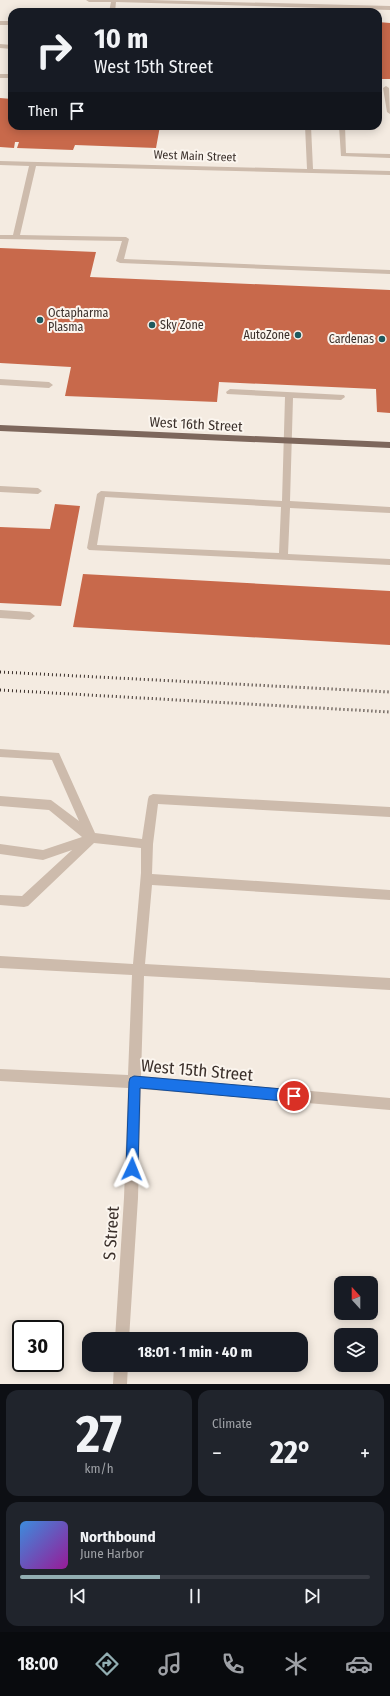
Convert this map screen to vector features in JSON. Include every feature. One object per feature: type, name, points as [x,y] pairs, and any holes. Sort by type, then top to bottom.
[{"type":"main road","name":"West 16th Street","points":[[0,428],[390,445]]},
{"type":"street","points":[[89,0],[291,3],[390,8]]},
{"type":"street","points":[[388,88],[390,112]]},
{"type":"street","points":[[308,130],[310,170]]},
{"type":"street","points":[[342,130],[343,155],[390,156]]},
{"type":"street","name":"West Main Street","points":[[0,163],[390,173]]},
{"type":"street","points":[[16,237],[33,163]]},
{"type":"street","points":[[0,237],[126,238],[120,261],[390,272]]},
{"type":"street","points":[[0,382],[49,385]]},
{"type":"street","points":[[230,392],[341,396]]},
{"type":"street","points":[[283,557],[290,395]]},
{"type":"street","points":[[0,489],[38,491]]},
{"type":"street","points":[[390,510],[101,494],[92,548],[390,562]]},
{"type":"street","points":[[0,614],[30,616]]},
{"type":"street","points":[[0,753],[55,756],[92,838]]},
{"type":"street","name":"S Street","points":[[122,1332],[131,1198],[138,971],[146,879],[147,844],[153,799],[390,812]]},
{"type":"street","points":[[0,801],[51,805],[92,838]]},
{"type":"street","points":[[0,900],[24,902],[92,838]]},
{"type":"street","points":[[0,849],[43,855],[92,838],[147,844]]},
{"type":"street","points":[[146,879],[390,895]]},
{"type":"street","points":[[0,962],[138,971],[390,984]]},
{"type":"street","name":"West 15th Street","points":[[0,1075],[134,1082],[390,1104]]},
{"type":"street","points":[[120,1384],[121,1372]]},
{"type":"building","points":[[382,22],[390,23],[390,79],[382,79]]},
{"type":"building","points":[[0,98],[8,99],[8,130],[159,130],[156,148],[75,145],[73,150],[17,148],[19,142],[15,142],[14,148],[0,147]]},
{"type":"building","points":[[0,248],[96,252],[90,277],[390,290],[390,413],[377,412],[376,389],[219,382],[217,402],[65,396],[71,367],[0,363]]},
{"type":"building","points":[[55,504],[80,506],[61,606],[0,603],[0,527],[50,529]]},
{"type":"building","points":[[83,574],[390,591],[390,645],[73,627]]},
{"type":"railway","points":[[0,672],[390,692]]},
{"type":"railway","points":[[0,690],[390,712]]},
{"type":"place","name":"Octapharma Plasma","points":[[40,320]]},
{"type":"place","name":"Sky Zone","points":[[152,325]]},
{"type":"place","name":"AutoZone","points":[[298,335]]},
{"type":"place","name":"Cardenas","points":[[382,339]]},
{"type":"route","points":[[132,1169],[134,1082],[294,1096]]}]
